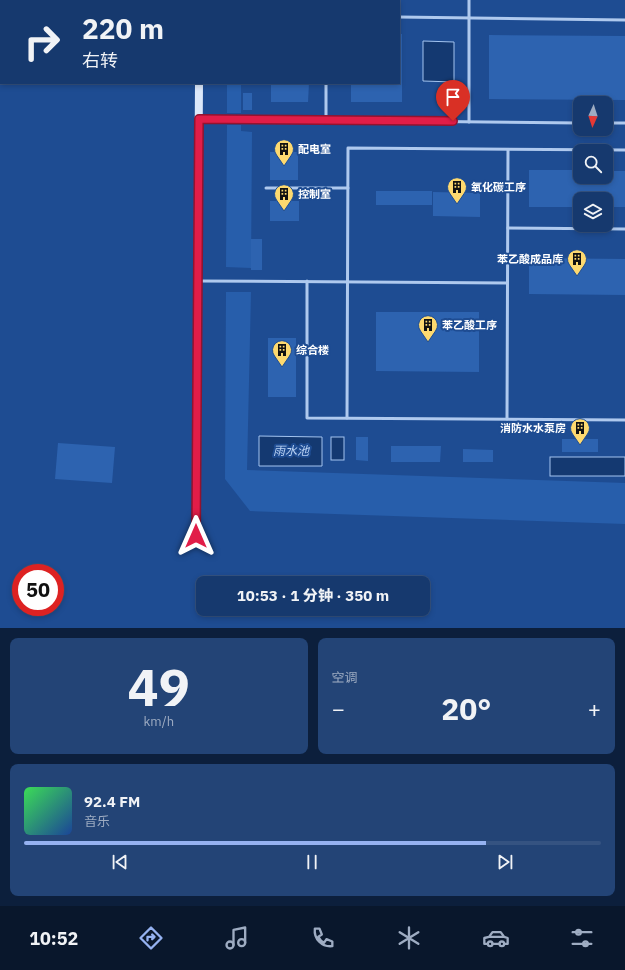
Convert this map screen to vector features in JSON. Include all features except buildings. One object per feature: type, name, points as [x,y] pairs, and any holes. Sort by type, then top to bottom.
[{"type":"main road","points":[[196,536],[199,84]]},
{"type":"lane","points":[[469,0],[469,122]]},
{"type":"lane","points":[[400,17],[625,20]]},
{"type":"lane","points":[[326,84],[326,120]]},
{"type":"lane","points":[[199,119],[573,123]]},
{"type":"lane","points":[[613,123],[625,123]]},
{"type":"lane","points":[[346,418],[348,148],[625,150]]},
{"type":"lane","points":[[507,419],[508,150]]},
{"type":"lane","points":[[266,188],[348,188]]},
{"type":"lane","points":[[508,228],[625,229]]},
{"type":"lane","points":[[198,281],[508,283]]},
{"type":"lane","points":[[307,281],[307,418],[625,420]]},
{"type":"shaded area","points":[[227,84],[241,84],[241,113],[227,113]]},
{"type":"shaded area","points":[[227,125],[241,125],[241,131],[252,132],[251,268],[226,267]]},
{"type":"shaded area","points":[[226,292],[251,292],[247,470],[625,483],[625,524],[250,511],[225,479]]},
{"type":"water","points":[[423,41],[454,42],[454,82],[423,81]]},
{"type":"water","name":"雨水池","points":[[259,436],[322,437],[322,466],[259,466]]},
{"type":"water","points":[[331,437],[344,437],[344,460],[331,460]]},
{"type":"water","points":[[550,457],[625,457],[625,476],[550,476]]},
{"type":"place","name":"配电室","points":[[284,166]]},
{"type":"place","name":"氧化碳工序","points":[[457,204]]},
{"type":"place","name":"控制室","points":[[284,211]]},
{"type":"place","name":"苯乙酸成品库","points":[[577,276]]},
{"type":"place","name":"苯乙酸工序","points":[[428,342]]},
{"type":"place","name":"综合楼","points":[[282,367]]},
{"type":"place","name":"消防水水泵房","points":[[580,445]]},
{"type":"route","points":[[196,536],[199,119],[453,121]]}]
